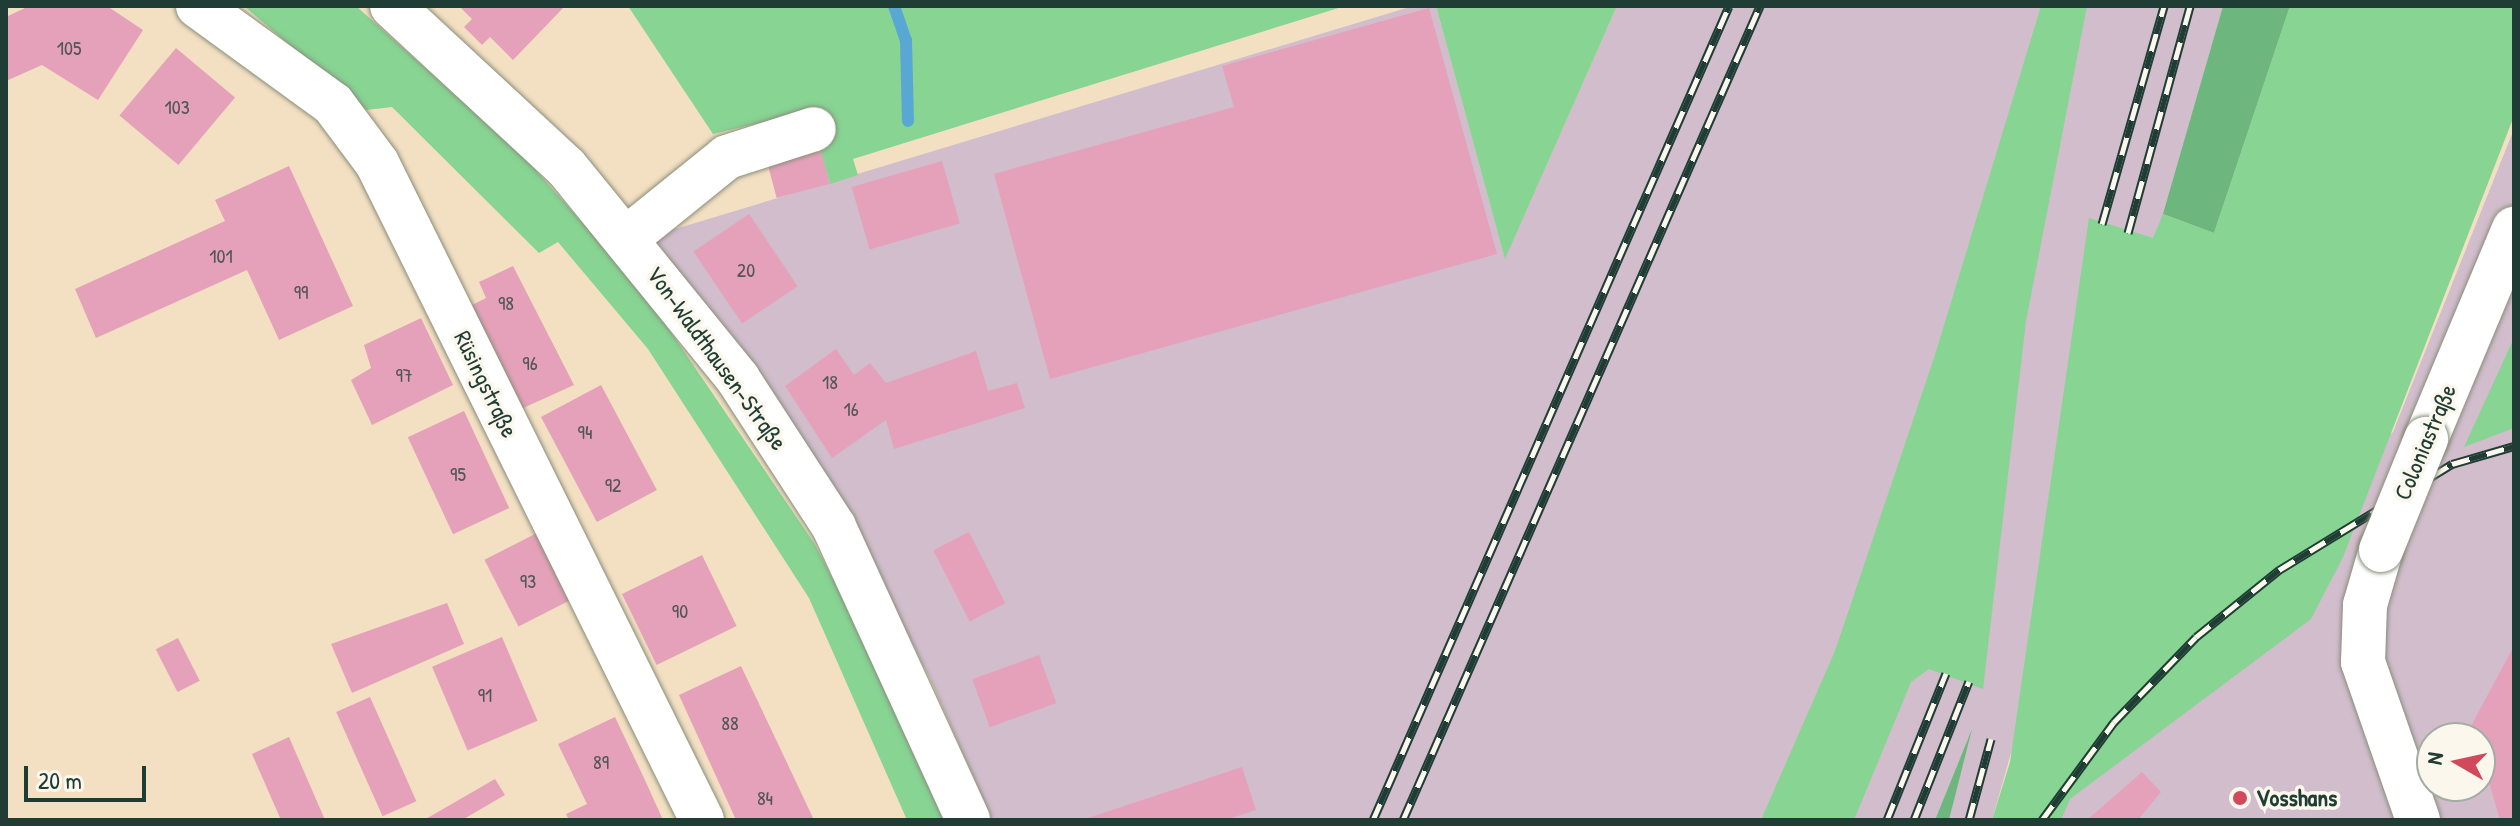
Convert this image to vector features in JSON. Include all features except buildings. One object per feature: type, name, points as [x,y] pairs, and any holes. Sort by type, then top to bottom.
[{"type":"street","name":"Rüsingstraße","points":[[198,6],[333,104],[377,163],[702,820]]},
{"type":"street","name":"Von-Waldthausen-Straße","points":[[392,6],[566,167],[628,237],[738,379],[834,527],[968,820]]},
{"type":"street","points":[[628,237],[727,157],[814,129]]},
{"type":"street","name":"Coloniastraße","points":[[2418,820],[2363,662],[2365,605],[2381,550],[2514,229]]},
{"type":"shaded area","points":[[1413,6],[1436,6],[1505,258],[1617,6],[2223,6],[1992,820],[1949,820],[1969,737],[1935,820],[992,820],[930,678],[819,473],[755,371],[652,236]]},
{"type":"shaded area","points":[[2514,129],[2514,820],[2013,820],[2393,432]]},
{"type":"green space","points":[[244,6],[356,6],[523,156],[643,291],[814,543],[878,665],[943,820],[907,820],[809,598],[648,349],[558,242],[539,253],[392,107],[366,110]]},
{"type":"green space","points":[[628,6],[1345,6],[853,159],[858,175],[830,184],[808,111],[713,134]]},
{"type":"green space","points":[[1436,6],[1617,6],[1505,259]]},
{"type":"green space","points":[[2041,6],[2087,6],[2026,321],[1983,689],[1929,669],[1911,682],[1854,820],[1761,820],[1835,651],[1935,355]]},
{"type":"green space","points":[[2223,6],[2290,6],[2214,233],[2163,214]]},
{"type":"green space","points":[[2290,6],[2514,6],[2514,116],[2343,557],[2311,619],[2070,799],[2061,820],[1992,820],[2010,762],[2089,218],[2153,238],[2163,214],[2214,233]]},
{"type":"green space","points":[[2514,338],[2514,428],[2464,447]]},
{"type":"green space","points":[[1972,729],[1949,820],[1935,820]]},
{"type":"waterway","points":[[894,6],[906,40],[908,121]]},
{"type":"railway","points":[[1373,820],[1729,6]]},
{"type":"railway","points":[[1403,820],[1760,6]]},
{"type":"railway","points":[[2102,224],[2164,6]]},
{"type":"railway","points":[[2128,233],[2190,6]]},
{"type":"railway","points":[[2042,820],[2114,722],[2196,637],[2279,570],[2452,464],[2514,446]]},
{"type":"railway","points":[[1887,820],[1946,673]]},
{"type":"railway","points":[[1914,820],[1969,681]]},
{"type":"railway","points":[[1969,820],[1991,739]]},
{"type":"place","name":"Vosshans","points":[[2240,798]]}]
